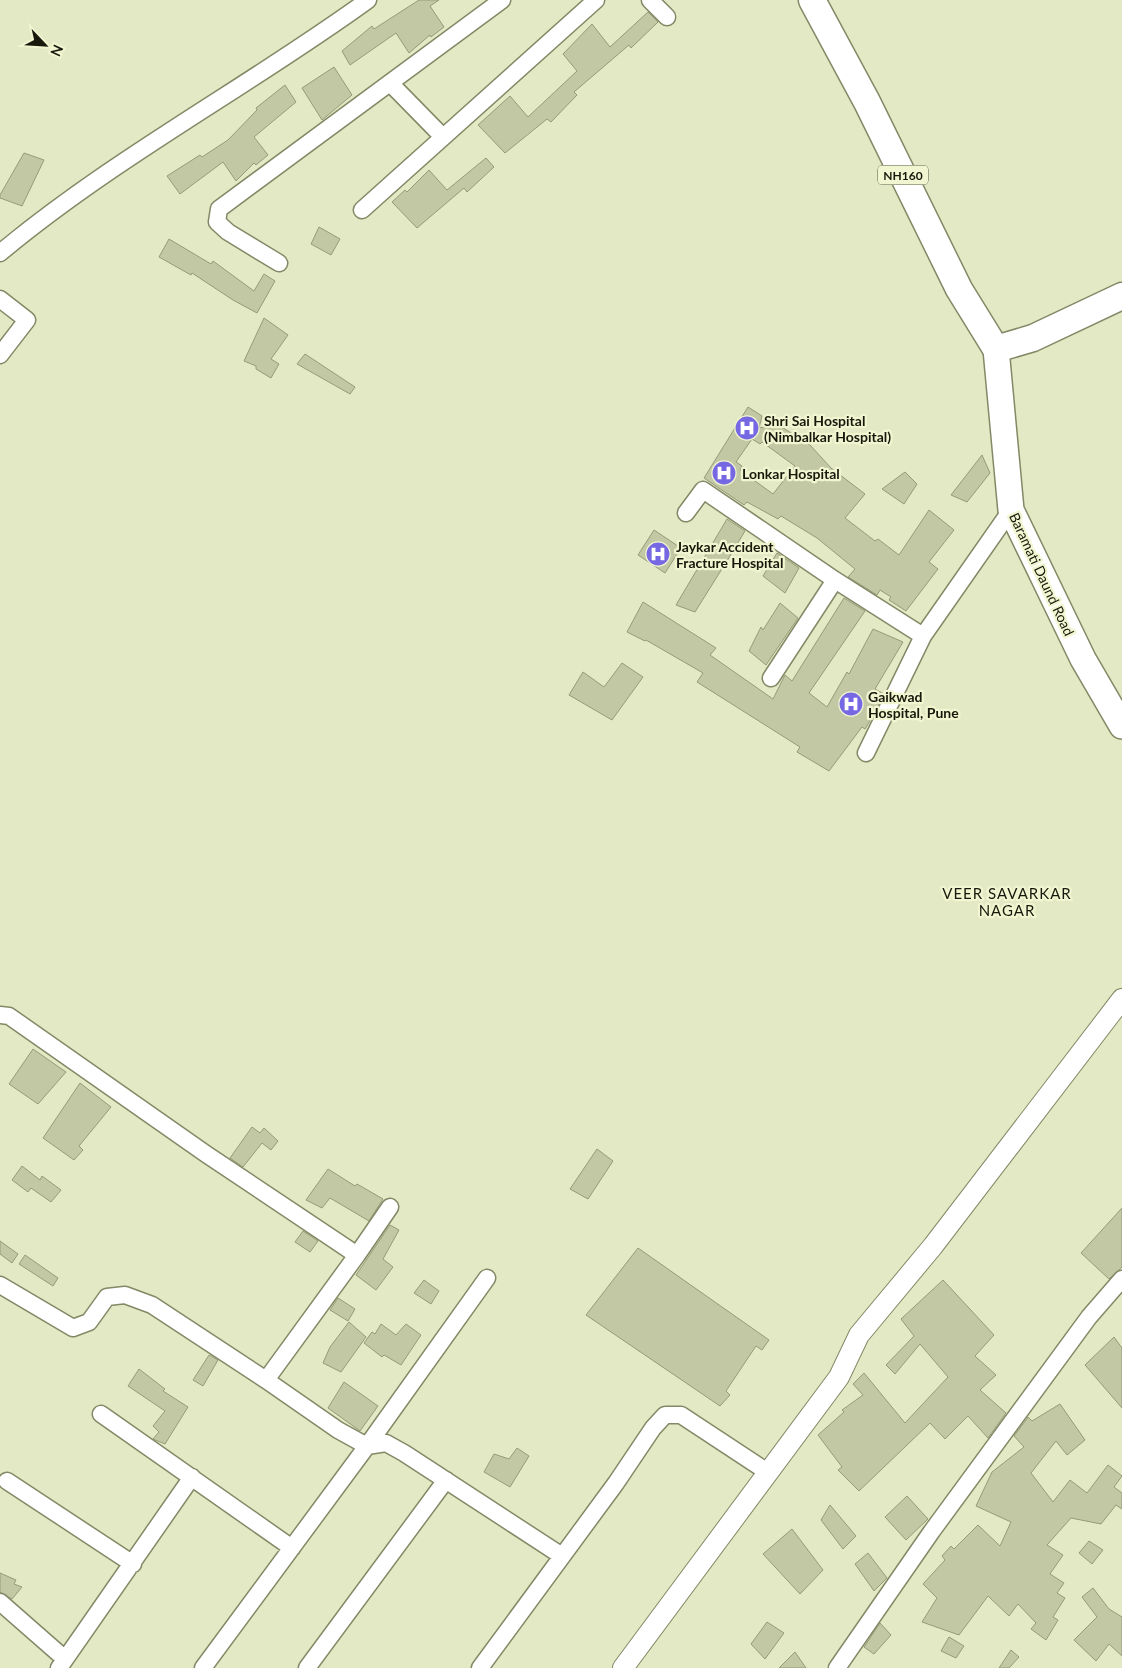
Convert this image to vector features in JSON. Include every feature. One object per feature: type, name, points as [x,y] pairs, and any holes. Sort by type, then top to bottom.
[{"type":"highway","name":"NH160","points":[[812,0],[867,102],[959,289],[996,349]]},
{"type":"highway","points":[[996,349],[1033,338],[1122,296]]},
{"type":"main road","name":"Baramati Daund Road","points":[[996,349],[1011,510],[1083,659],[1122,726]]},
{"type":"street","points":[[0,253],[38,221],[305,46],[368,0]]},
{"type":"street","points":[[279,263],[228,232],[217,222],[219,209],[391,84],[502,0]]},
{"type":"street","points":[[362,210],[596,0]]},
{"type":"street","points":[[650,0],[667,17]]},
{"type":"street","points":[[391,84],[443,137]]},
{"type":"street","points":[[0,299],[26,320],[0,355]]},
{"type":"street","points":[[686,513],[703,490],[835,580],[923,636]]},
{"type":"street","points":[[866,754],[923,636],[1011,510]]},
{"type":"street","points":[[771,678],[835,580]]},
{"type":"street","points":[[624,1668],[839,1377],[859,1335],[939,1238],[1122,1000]]},
{"type":"street","points":[[0,1014],[9,1016],[206,1154],[357,1255]]},
{"type":"street","points":[[266,1380],[390,1207]]},
{"type":"street","points":[[203,1668],[367,1446],[487,1278]]},
{"type":"street","points":[[837,1668],[938,1523],[1089,1317],[1122,1279]]},
{"type":"street","points":[[0,1285],[73,1328],[89,1322],[107,1296],[125,1295],[152,1305],[338,1430],[367,1446],[386,1443],[562,1556]]},
{"type":"street","points":[[101,1414],[292,1548]]},
{"type":"street","points":[[480,1668],[653,1428],[665,1415],[681,1415],[769,1473]]},
{"type":"street","points":[[0,1602],[62,1664],[192,1477]]},
{"type":"street","points":[[7,1480],[133,1564]]},
{"type":"street","points":[[307,1668],[446,1480]]},
{"type":"building","points":[[419,0],[439,0],[430,6],[444,27],[431,37],[430,35],[409,53],[396,33],[350,65],[342,51],[372,26],[374,29]]},
{"type":"building","points":[[648,12],[658,22],[631,48],[629,45],[574,92],[577,95],[551,122],[547,119],[505,153],[478,125],[510,96],[528,117],[577,71],[563,54],[592,24],[610,47]]},
{"type":"building","points":[[334,67],[352,95],[322,120],[302,88]]},
{"type":"building","points":[[285,85],[296,102],[254,137],[268,155],[256,165],[254,163],[236,181],[223,162],[180,194],[167,176],[228,140],[257,110],[256,108]]},
{"type":"building","points":[[24,153],[44,160],[22,206],[0,198],[0,195]]},
{"type":"building","points":[[486,158],[494,167],[467,192],[464,188],[417,228],[392,202],[405,190],[407,192],[429,170],[447,190]]},
{"type":"building","points":[[319,227],[340,239],[331,255],[311,244]]},
{"type":"building","points":[[169,239],[211,264],[213,261],[254,291],[264,274],[275,281],[257,313],[233,300],[192,273],[191,275],[159,257]]},
{"type":"building","points":[[264,318],[288,335],[271,359],[279,364],[271,378],[256,369],[256,366],[244,361]]},
{"type":"building","points":[[305,354],[355,387],[350,394],[297,364]]},
{"type":"building","points":[[748,407],[762,416],[759,428],[777,424],[810,445],[831,468],[865,494],[845,518],[875,541],[878,539],[899,555],[929,510],[954,530],[929,562],[938,569],[906,611],[889,600],[891,597],[880,590],[877,595],[848,577],[855,569],[817,538],[781,516],[778,519],[747,502],[744,505],[704,478]],"holes":[[[752,439],[760,444],[762,442],[795,466],[773,494],[740,470],[742,466],[736,462]]]},
{"type":"building","points":[[982,455],[990,473],[967,502],[951,495]]},
{"type":"building","points":[[905,472],[917,484],[904,504],[882,489]]},
{"type":"building","points":[[727,519],[745,531],[695,612],[676,605]]},
{"type":"building","points":[[654,530],[681,548],[665,573],[638,555]]},
{"type":"building","points":[[777,553],[799,568],[785,593],[763,576]]},
{"type":"building","points":[[844,598],[865,611],[809,693],[827,707],[847,672],[849,674],[873,629],[903,642],[875,689],[884,694],[876,711],[865,729],[862,727],[829,771],[797,752],[800,747],[697,682],[703,673],[646,640],[627,632],[643,602],[716,648],[710,655],[773,699],[785,675],[792,681]]},
{"type":"building","points":[[780,603],[798,618],[766,665],[749,651],[761,627],[763,630]]},
{"type":"building","points":[[622,663],[643,677],[612,720],[569,695],[583,672],[604,687]]},
{"type":"building","points":[[33,1049],[66,1072],[38,1104],[9,1084]]},
{"type":"building","points":[[80,1083],[111,1107],[79,1146],[83,1150],[74,1160],[43,1138]]},
{"type":"building","points":[[252,1127],[260,1133],[264,1128],[278,1141],[271,1150],[262,1143],[243,1167],[230,1158]]},
{"type":"building","points":[[597,1149],[613,1161],[588,1199],[570,1189]]},
{"type":"building","points":[[22,1166],[40,1180],[42,1176],[61,1190],[51,1202],[31,1188],[28,1192],[12,1180]]},
{"type":"building","points":[[328,1169],[355,1186],[357,1184],[383,1199],[369,1221],[330,1198],[322,1208],[306,1200]]},
{"type":"building","points":[[1122,1208],[1122,1267],[1109,1279],[1081,1253]]},
{"type":"building","points":[[390,1225],[399,1230],[383,1259],[393,1267],[376,1290],[356,1275]]},
{"type":"building","points":[[303,1231],[318,1241],[310,1252],[295,1242]]},
{"type":"building","points":[[0,1241],[18,1254],[12,1263],[0,1254]]},
{"type":"building","points":[[638,1248],[769,1340],[762,1350],[756,1346],[726,1391],[730,1395],[720,1406],[586,1315]]},
{"type":"building","points":[[25,1255],[58,1278],[53,1286],[19,1264]]},
{"type":"building","points":[[424,1280],[439,1291],[431,1304],[414,1293]]},
{"type":"building","points":[[943,1280],[994,1335],[975,1356],[996,1375],[980,1390],[1006,1413],[988,1438],[968,1416],[945,1439],[930,1423],[859,1491],[838,1470],[842,1467],[818,1435],[844,1412],[842,1410],[863,1395],[853,1384],[864,1373],[905,1423],[948,1377],[920,1344],[895,1374],[886,1365],[914,1336],[901,1319]]},
{"type":"building","points":[[338,1298],[355,1309],[348,1321],[330,1310]]},
{"type":"building","points":[[349,1322],[366,1337],[341,1372],[323,1363],[330,1347]]},
{"type":"building","points":[[381,1324],[396,1335],[406,1324],[421,1335],[401,1365],[384,1355],[382,1357],[364,1343],[372,1332],[375,1334]]},
{"type":"building","points":[[1114,1337],[1122,1348],[1122,1408],[1085,1365]]},
{"type":"building","points":[[209,1355],[218,1360],[203,1386],[193,1380]]},
{"type":"building","points":[[139,1369],[165,1389],[163,1391],[188,1407],[165,1444],[153,1439],[159,1432],[153,1426],[165,1411],[128,1386]]},
{"type":"building","points":[[344,1382],[378,1406],[360,1431],[328,1408]]},
{"type":"building","points":[[1060,1404],[1085,1440],[1067,1455],[1056,1441],[1031,1473],[1053,1502],[1070,1480],[1087,1493],[1108,1465],[1122,1476],[1114,1487],[1122,1493],[1122,1509],[1116,1505],[1101,1524],[1071,1518],[1047,1545],[1063,1555],[1050,1574],[1064,1583],[1057,1593],[1065,1598],[1053,1617],[1058,1620],[1046,1640],[1031,1629],[1036,1623],[1018,1604],[1009,1616],[988,1596],[959,1635],[922,1622],[937,1598],[923,1584],[945,1560],[942,1556],[951,1546],[954,1549],[978,1525],[1000,1546],[1011,1522],[976,1506],[992,1472],[1024,1447],[1014,1436],[1028,1417],[1032,1421]]},
{"type":"building","points":[[517,1448],[529,1456],[510,1487],[484,1472],[494,1454],[509,1459]]},
{"type":"building","points":[[907,1496],[928,1519],[906,1540],[885,1517]]},
{"type":"building","points":[[830,1505],[856,1536],[843,1549],[821,1520]]},
{"type":"building","points":[[792,1529],[823,1570],[800,1594],[763,1554]]},
{"type":"building","points":[[1089,1541],[1103,1550],[1092,1564],[1079,1553]]},
{"type":"building","points":[[868,1553],[887,1578],[874,1591],[855,1564]]},
{"type":"building","points":[[0,1573],[16,1580],[14,1584],[22,1587],[12,1599],[0,1592]]},
{"type":"building","points":[[1093,1588],[1109,1609],[1122,1617],[1122,1656],[1109,1644],[1096,1661],[1074,1640],[1097,1617],[1082,1597]]},
{"type":"building","points":[[767,1622],[784,1633],[765,1659],[751,1644]]},
{"type":"building","points":[[880,1623],[891,1635],[874,1654],[864,1647]]},
{"type":"building","points":[[949,1637],[964,1646],[956,1658],[941,1651]]},
{"type":"building","points":[[1011,1650],[1019,1657],[1009,1668],[999,1668]]},
{"type":"building","points":[[795,1652],[806,1668],[779,1668]]},
{"type":"place","name":"Shri Sai Hospital (Nimbalkar Hospital)","points":[[747,428]]},
{"type":"place","name":"Lonkar Hospital","points":[[724,473]]},
{"type":"place","name":"Jaykar Accident Fracture Hospital","points":[[658,554]]},
{"type":"place","name":"Gaikwad Hospital, Pune","points":[[851,704]]},
{"type":"district","name":"VEER SAVARKAR NAGAR","points":[[1007,902]]}]
